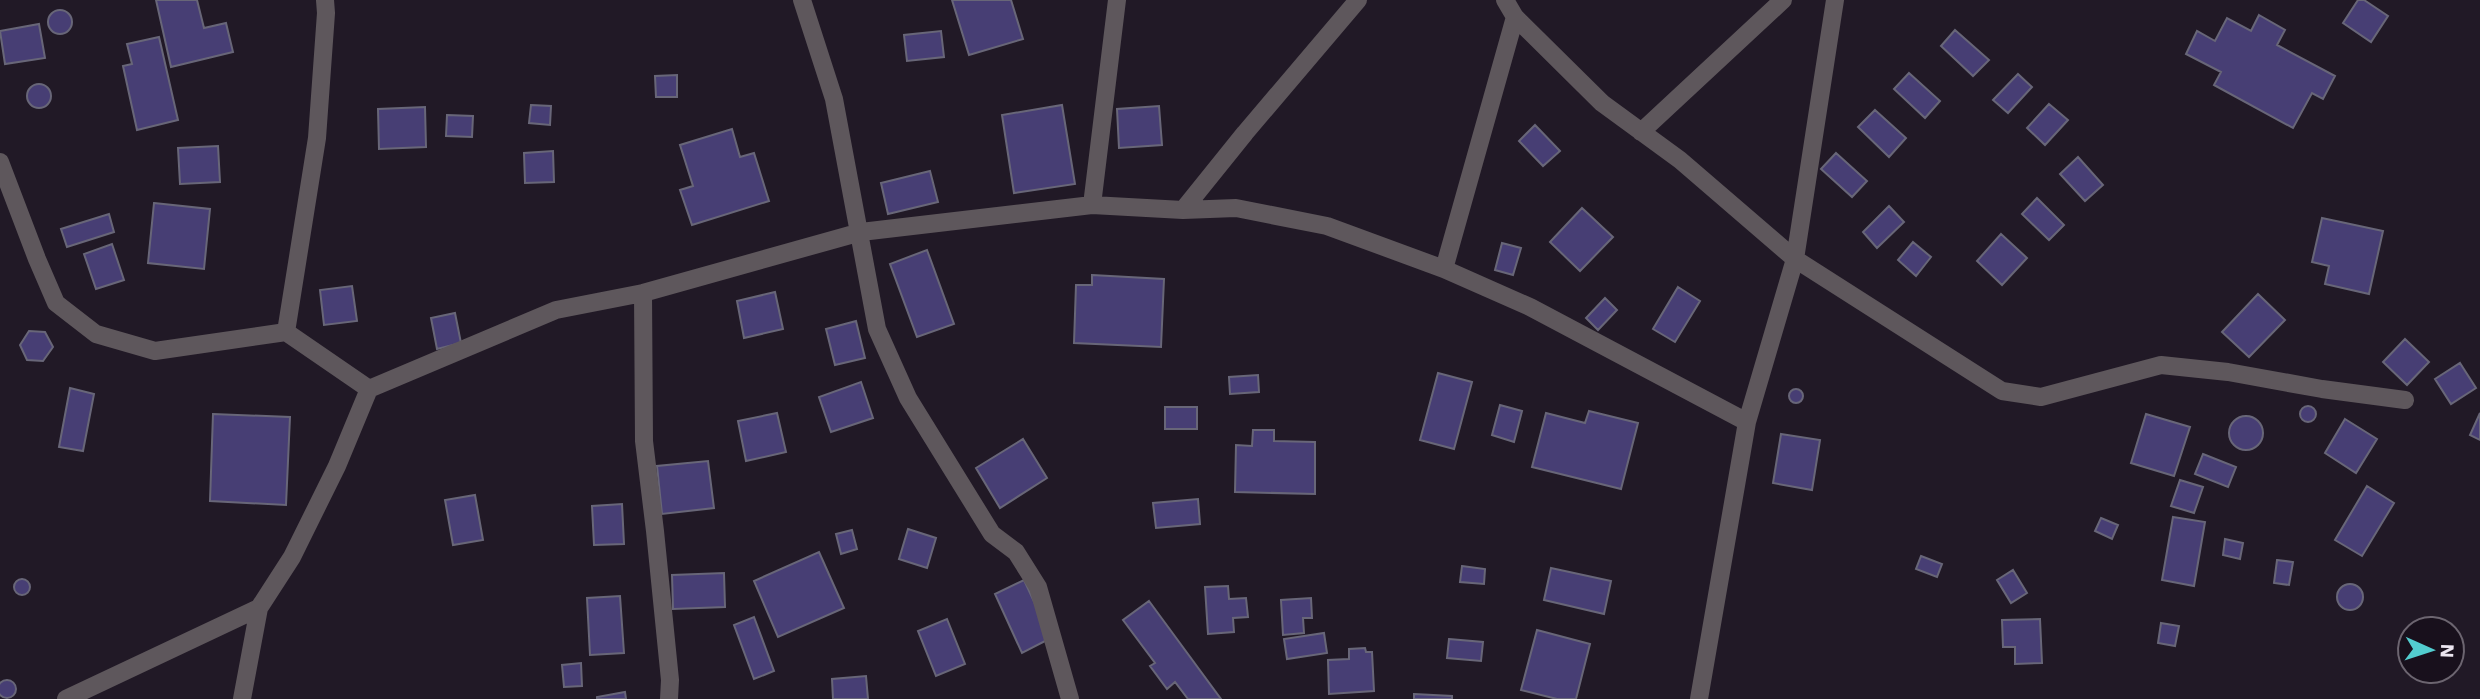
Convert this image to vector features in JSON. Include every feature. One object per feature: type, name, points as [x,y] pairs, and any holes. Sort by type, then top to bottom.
[{"type":"street","points":[[286,332],[317,138],[325,0]]},
{"type":"street","points":[[802,0],[834,100],[861,232],[877,329],[908,398],[992,534],[1016,552],[1038,587],[1070,699]]},
{"type":"street","points":[[1092,205],[1117,0]]},
{"type":"street","points":[[1183,210],[1358,0]]},
{"type":"street","points":[[1505,0],[1515,17],[1602,103],[1680,160],[1795,259],[2002,391],[2041,397],[2161,365],[2228,372],[2322,389],[2405,400]]},
{"type":"street","points":[[1641,132],[1783,0]]},
{"type":"street","points":[[1699,699],[1747,422],[1795,259],[1835,0]]},
{"type":"street","points":[[1444,269],[1515,17]]},
{"type":"street","points":[[0,162],[56,303],[96,334],[155,351],[286,332],[369,389]]},
{"type":"street","points":[[242,699],[259,608],[292,557],[337,466],[369,389],[556,310],[643,293],[861,232],[1092,205],[1183,210],[1236,208],[1327,226],[1444,269],[1531,307],[1747,422]]},
{"type":"street","points":[[643,293],[644,441],[657,544],[670,680],[669,699]]},
{"type":"street","points":[[66,699],[259,608]]},
{"type":"building","points":[[156,0],[197,0],[204,28],[226,23],[233,52],[171,67]]},
{"type":"building","points":[[952,0],[1011,0],[1023,39],[969,55]]},
{"type":"building","points":[[2358,0],[2364,0],[2388,16],[2371,42],[2343,23]]},
{"type":"building","points":[[60,10],[68,14],[72,22],[68,30],[60,34],[52,30],[48,22],[52,14]]},
{"type":"building","points":[[2259,15],[2285,30],[2277,45],[2335,76],[2323,99],[2312,93],[2293,128],[2214,85],[2221,72],[2186,54],[2197,31],[2215,41],[2227,18],[2251,31]]},
{"type":"building","points":[[39,24],[45,58],[5,64],[0,31]]},
{"type":"building","points":[[1955,30],[1989,60],[1973,76],[1941,46]]},
{"type":"building","points":[[941,31],[944,57],[907,61],[904,35]]},
{"type":"building","points":[[159,37],[178,120],[137,130],[123,66],[132,64],[127,44]]},
{"type":"building","points":[[1909,73],[1940,101],[1925,118],[1894,89]]},
{"type":"building","points":[[2018,74],[2032,87],[2008,113],[1993,100]]},
{"type":"building","points":[[677,75],[677,97],[656,97],[655,76]]},
{"type":"building","points":[[39,84],[47,88],[51,96],[47,104],[39,108],[31,104],[27,96],[31,88]]},
{"type":"building","points":[[2049,104],[2068,120],[2045,145],[2027,128]]},
{"type":"building","points":[[531,105],[551,106],[550,125],[529,123]]},
{"type":"building","points":[[1062,105],[1075,184],[1014,193],[1002,115]]},
{"type":"building","points":[[1159,106],[1162,145],[1119,148],[1117,109]]},
{"type":"building","points":[[425,107],[426,147],[379,149],[378,109]]},
{"type":"building","points":[[1875,110],[1906,138],[1889,157],[1858,127]]},
{"type":"building","points":[[447,115],[473,116],[472,137],[446,136]]},
{"type":"building","points":[[1535,125],[1560,151],[1543,166],[1519,141]]},
{"type":"building","points":[[732,129],[740,157],[754,153],[769,201],[692,225],[680,190],[693,186],[680,145]]},
{"type":"building","points":[[218,146],[220,182],[180,184],[178,148]]},
{"type":"building","points":[[553,151],[554,182],[525,183],[524,153]]},
{"type":"building","points":[[1836,153],[1867,181],[1852,197],[1821,169]]},
{"type":"building","points":[[2078,157],[2103,185],[2085,201],[2060,174]]},
{"type":"building","points":[[930,171],[938,202],[888,214],[881,183]]},
{"type":"building","points":[[2037,198],[2064,225],[2049,240],[2022,214]]},
{"type":"building","points":[[154,203],[210,209],[204,269],[148,263]]},
{"type":"building","points":[[1889,206],[1904,222],[1877,248],[1863,232]]},
{"type":"building","points":[[1582,208],[1613,237],[1580,271],[1550,242]]},
{"type":"building","points":[[109,214],[114,232],[67,247],[61,229]]},
{"type":"building","points":[[2322,218],[2383,231],[2369,294],[2325,284],[2329,266],[2312,262]]},
{"type":"building","points":[[2001,234],[2027,258],[2002,285],[1977,261]]},
{"type":"building","points":[[1913,242],[1931,257],[1916,276],[1898,260]]},
{"type":"building","points":[[1502,243],[1521,248],[1513,275],[1495,270]]},
{"type":"building","points":[[112,244],[124,280],[96,289],[84,254]]},
{"type":"building","points":[[927,250],[954,324],[917,337],[890,264]]},
{"type":"building","points":[[1092,275],[1164,279],[1161,347],[1074,343],[1076,285],[1092,285]]},
{"type":"building","points":[[352,286],[357,321],[324,325],[320,290]]},
{"type":"building","points":[[1678,287],[1700,301],[1675,342],[1653,329]]},
{"type":"building","points":[[775,292],[783,329],[744,338],[737,301]]},
{"type":"building","points":[[2258,294],[2285,320],[2249,357],[2222,332]]},
{"type":"building","points":[[1605,298],[1617,310],[1598,330],[1586,318]]},
{"type":"building","points":[[455,313],[461,343],[437,349],[431,318]]},
{"type":"building","points":[[856,321],[865,358],[835,365],[826,329]]},
{"type":"building","points":[[29,331],[45,332],[53,347],[43,361],[27,360],[20,345]]},
{"type":"building","points":[[2405,339],[2429,362],[2407,385],[2383,362]]},
{"type":"building","points":[[2460,363],[2476,388],[2451,404],[2435,379]]},
{"type":"building","points":[[1438,373],[1472,382],[1454,449],[1420,440]]},
{"type":"building","points":[[1258,375],[1259,392],[1230,394],[1229,377]]},
{"type":"building","points":[[861,382],[873,418],[831,432],[819,397]]},
{"type":"building","points":[[70,388],[94,394],[83,451],[59,447]]},
{"type":"building","points":[[1796,389],[1801,391],[1801,401],[1796,403],[1791,401],[1789,396],[1791,391]]},
{"type":"building","points":[[1500,405],[1522,411],[1514,442],[1492,435]]},
{"type":"building","points":[[2308,406],[2316,414],[2308,422],[2300,414]]},
{"type":"building","points":[[1165,407],[1197,407],[1197,429],[1165,429]]},
{"type":"building","points":[[1589,411],[1638,423],[1621,489],[1532,467],[1546,413],[1585,423]]},
{"type":"building","points":[[777,413],[786,452],[746,461],[738,421]]},
{"type":"building","points":[[2480,413],[2480,440],[2470,435]]},
{"type":"building","points":[[213,414],[290,417],[286,505],[210,501]]},
{"type":"building","points":[[2146,414],[2190,427],[2174,476],[2131,463]]},
{"type":"building","points":[[2246,416],[2258,421],[2263,433],[2258,445],[2246,450],[2234,445],[2229,433],[2234,421]]},
{"type":"building","points":[[2345,419],[2377,439],[2356,473],[2325,453]]},
{"type":"building","points":[[1253,430],[1274,430],[1274,441],[1315,442],[1315,494],[1235,492],[1236,445],[1252,446]]},
{"type":"building","points":[[1781,434],[1820,440],[1812,490],[1773,483]]},
{"type":"building","points":[[1023,439],[1047,478],[1000,508],[976,468]]},
{"type":"building","points":[[2203,454],[2236,467],[2228,487],[2195,474]]},
{"type":"building","points":[[708,461],[714,508],[662,514],[657,466]]},
{"type":"building","points":[[2180,480],[2203,487],[2194,513],[2171,506]]},
{"type":"building","points":[[2367,486],[2394,503],[2362,556],[2335,540]]},
{"type":"building","points":[[475,495],[483,540],[453,545],[445,500]]},
{"type":"building","points":[[1198,499],[1200,524],[1156,528],[1153,503]]},
{"type":"building","points":[[622,504],[624,544],[594,545],[592,506]]},
{"type":"building","points":[[2173,517],[2205,522],[2194,586],[2162,580]]},
{"type":"building","points":[[2101,518],[2118,525],[2112,539],[2095,531]]},
{"type":"building","points":[[908,529],[936,538],[927,568],[899,559]]},
{"type":"building","points":[[852,530],[857,549],[841,554],[836,534]]},
{"type":"building","points":[[2225,539],[2243,543],[2240,559],[2223,555]]},
{"type":"building","points":[[819,552],[844,608],[778,637],[754,581]]},
{"type":"building","points":[[1921,556],[1942,564],[1937,577],[1916,569]]},
{"type":"building","points":[[2277,560],[2293,562],[2289,585],[2274,583]]},
{"type":"building","points":[[1462,566],[1485,569],[1484,584],[1460,582]]},
{"type":"building","points":[[1551,568],[1611,581],[1604,614],[1544,600]]},
{"type":"building","points":[[2013,570],[2027,593],[2011,603],[1997,580]]},
{"type":"building","points":[[724,573],[725,607],[673,609],[672,575]]},
{"type":"building","points":[[19,579],[25,579],[30,587],[28,593],[19,595],[14,590],[14,584]]},
{"type":"building","points":[[1024,580],[1051,638],[1022,653],[995,594]]},
{"type":"building","points":[[2350,584],[2359,588],[2363,597],[2359,606],[2350,610],[2341,606],[2337,597],[2341,588]]},
{"type":"building","points":[[1228,586],[1229,599],[1246,598],[1248,617],[1233,618],[1234,632],[1208,634],[1205,587]]},
{"type":"building","points":[[620,596],[624,653],[590,655],[587,598]]},
{"type":"building","points":[[1311,598],[1312,618],[1303,618],[1304,633],[1283,635],[1281,600]]},
{"type":"building","points":[[1149,601],[1221,699],[1188,699],[1175,682],[1167,689],[1150,666],[1155,663],[1123,620]]},
{"type":"building","points":[[754,617],[774,671],[754,679],[734,625]]},
{"type":"building","points":[[947,619],[965,664],[936,676],[918,631]]},
{"type":"building","points":[[2040,619],[2042,663],[2015,664],[2015,647],[2003,647],[2002,620]]},
{"type":"building","points":[[2161,623],[2179,626],[2175,646],[2158,643]]},
{"type":"building","points":[[1537,630],[1590,644],[1576,699],[1557,699],[1521,690]]},
{"type":"building","points":[[1324,633],[1327,653],[1287,659],[1284,639]]},
{"type":"building","points":[[1449,639],[1483,642],[1481,661],[1447,658]]},
{"type":"building","points":[[1365,648],[1366,652],[1372,652],[1374,691],[1329,694],[1328,660],[1349,659],[1349,649]]},
{"type":"building","points":[[581,663],[582,686],[564,687],[562,665]]},
{"type":"building","points":[[866,676],[868,699],[833,699],[832,679]]},
{"type":"building","points":[[3,680],[11,680],[16,689],[14,696],[3,698],[-2,693],[-2,685]]},
{"type":"building","points":[[625,692],[626,699],[597,699],[597,697]]},
{"type":"building","points":[[1414,694],[1452,696],[1452,699],[1414,699]]}]
